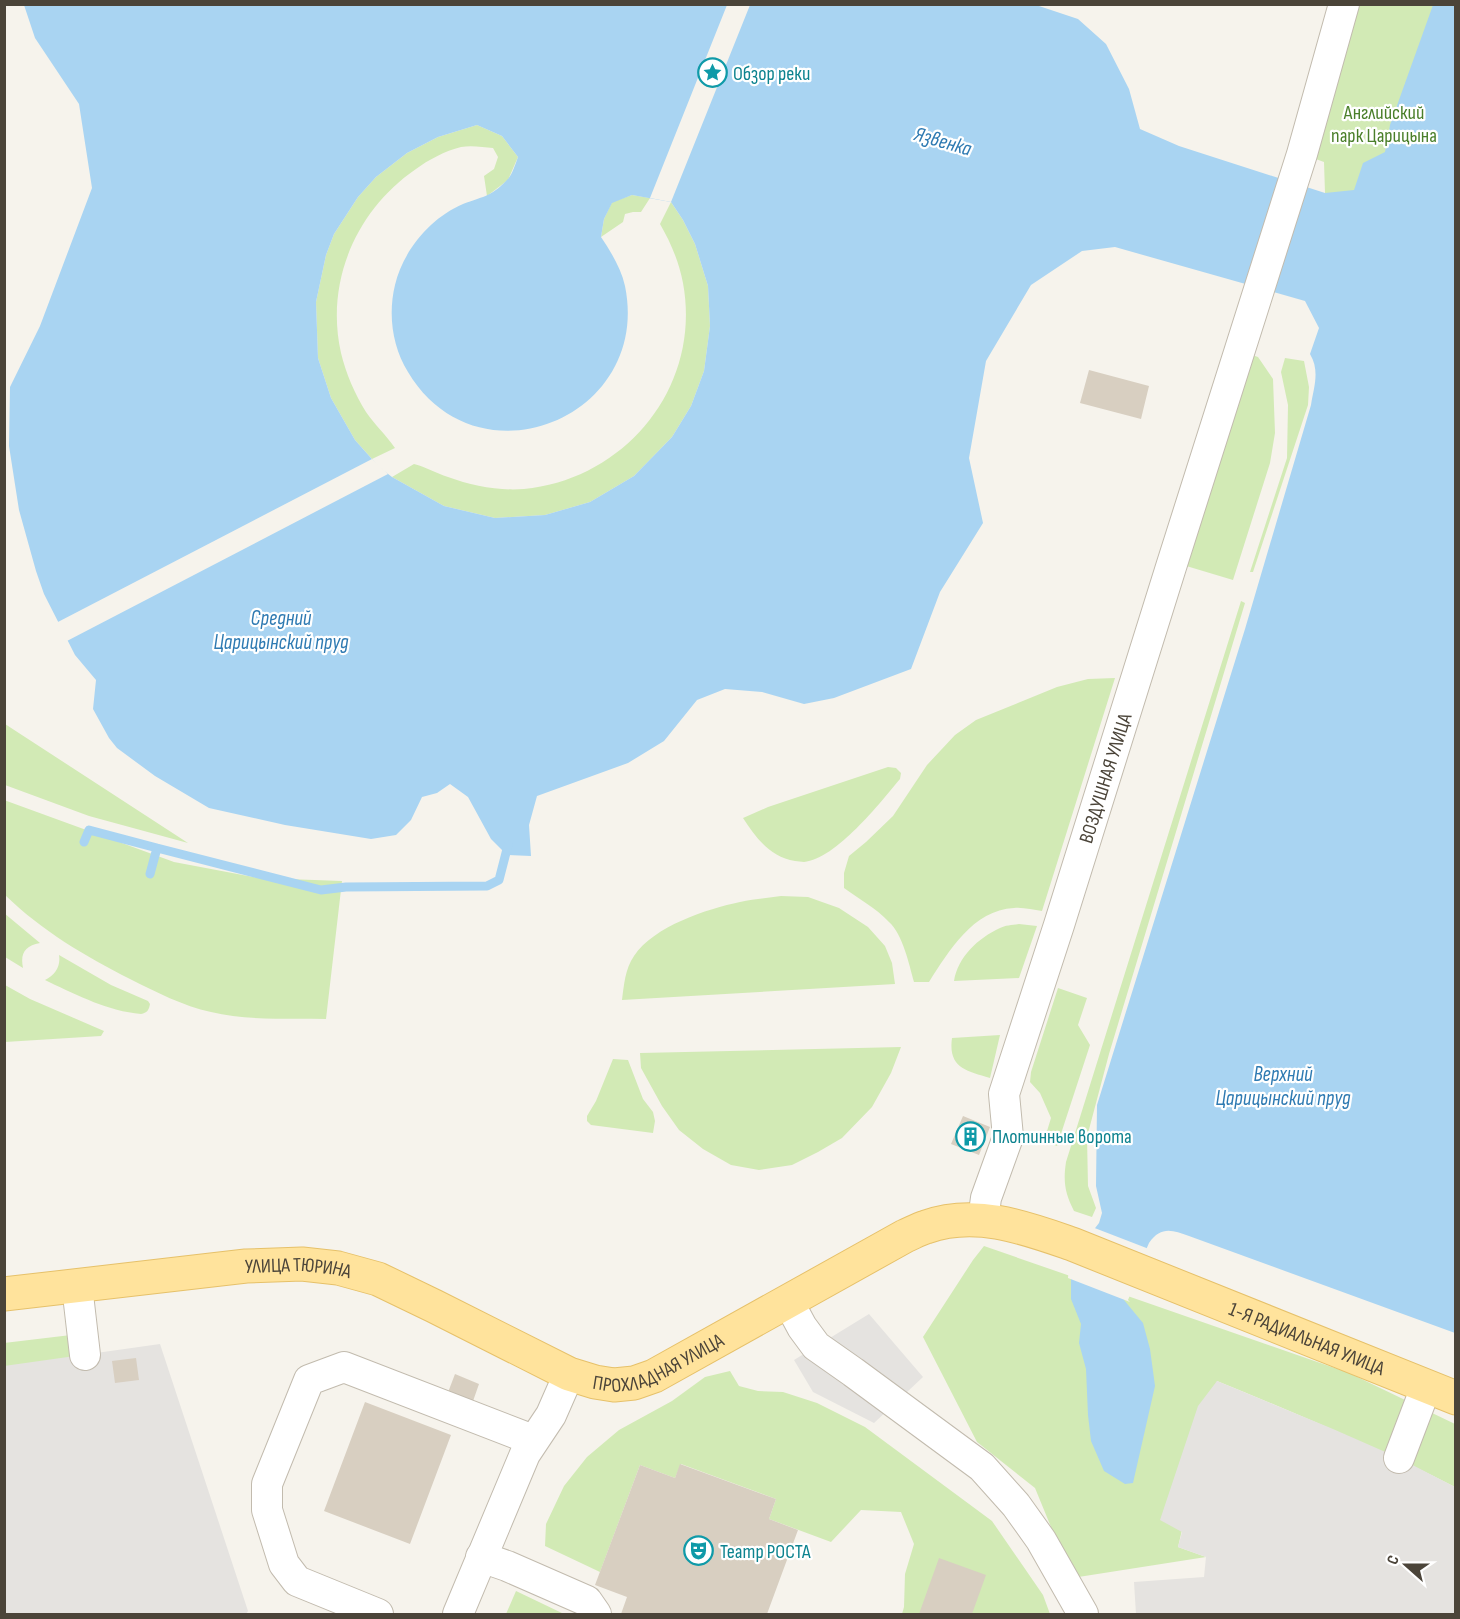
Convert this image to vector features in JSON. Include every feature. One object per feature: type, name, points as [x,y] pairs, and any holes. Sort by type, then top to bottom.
[{"type":"main road","name":"ПРОХЛАДНАЯ УЛИЦА","points":[[569,1374],[595,1382],[614,1384],[634,1383],[654,1376],[905,1236],[927,1227],[963,1220],[982,1220]]},
{"type":"main road","name":"1-Я РАДИАЛЬНАЯ УЛИЦА","points":[[982,1220],[1008,1224],[1072,1244],[1441,1392]]},
{"type":"main road","name":"УЛИЦА ТЮРИНА","points":[[4,1294],[246,1266],[302,1264],[338,1268],[378,1279],[569,1374]]},
{"type":"street","name":"ВОЗДУШНАЯ УЛИЦА","points":[[982,1220],[986,1198],[1008,1137],[1004,1094],[1074,880],[1301,158],[1344,4]]},
{"type":"street","points":[[77,1286],[85,1354]]},
{"type":"street","points":[[788,1301],[802,1327],[816,1346],[982,1467],[1016,1505],[1041,1540],[1083,1614]]},
{"type":"street","points":[[378,1614],[297,1581],[284,1564],[267,1510],[267,1484],[309,1380],[344,1367],[533,1440]]},
{"type":"street","name":"ПРОХЛАДНАЯ УЛИЦА","points":[[458,1614],[525,1454],[551,1415],[569,1374]]},
{"type":"street","points":[[1399,1458],[1441,1392]]},
{"type":"street","points":[[481,1557],[587,1601],[596,1614]]},
{"type":"green space","name":"Английский парк Царицына","points":[[1344,5],[1455,5],[1455,280],[1325,193],[1324,162],[1302,154]]},
{"type":"green space","points":[[477,125],[502,136],[518,157],[508,180],[487,196],[484,176],[494,169],[498,157],[493,148],[461,147],[431,159],[395,186],[377,205],[350,250],[342,274],[337,326],[343,361],[351,384],[366,412],[395,448],[372,459],[355,440],[331,398],[318,358],[316,302],[326,255],[334,234],[358,197],[376,177],[407,153],[438,137]]},
{"type":"green space","points":[[632,195],[650,198],[641,212],[625,214],[623,222],[601,237],[604,219],[612,202]]},
{"type":"green space","points":[[671,202],[695,244],[708,286],[710,326],[704,371],[691,406],[672,437],[634,476],[590,502],[545,515],[495,518],[444,506],[392,477],[414,464],[476,485],[524,489],[561,482],[595,467],[624,447],[649,421],[668,391],[681,357],[686,321],[683,283],[674,253],[660,224]]},
{"type":"green space","points":[[1249,354],[1258,357],[1273,379],[1275,433],[1270,463],[1233,580],[1183,565]]},
{"type":"green space","points":[[1285,358],[1304,361],[1309,387],[1308,405],[1253,572],[1250,572],[1287,458],[1288,405],[1281,372]]},
{"type":"green space","points":[[1241,601],[1245,603],[1109,1054],[1087,1137],[1088,1186],[1096,1208],[1092,1217],[1074,1211],[1071,1205],[1066,1187],[1066,1162]]},
{"type":"green space","points":[[1115,678],[1042,911],[1014,908],[999,910],[986,916],[974,924],[954,945],[929,982],[914,982],[905,950],[894,928],[879,912],[844,888],[844,873],[849,856],[893,816],[927,765],[955,735],[976,720],[1057,687],[1088,679]]},
{"type":"green space","points":[[5,724],[188,843],[89,816],[5,785]]},
{"type":"green space","points":[[888,767],[896,768],[901,773],[900,779],[843,841],[816,859],[803,862],[778,855],[764,846],[743,818],[768,807]]},
{"type":"green space","points":[[4,800],[174,862],[259,878],[342,881],[326,1019],[239,1017],[190,1006],[160,994],[113,970],[80,952],[49,931],[5,895]]},
{"type":"green space","points":[[781,896],[808,897],[839,908],[868,927],[885,946],[892,963],[895,984],[622,1000],[625,977],[631,961],[643,945],[654,936],[682,920],[712,909]]},
{"type":"green space","points":[[4,913],[40,943],[27,948],[22,958],[23,968],[5,957]]},
{"type":"green space","points":[[1019,924],[1037,926],[1019,978],[954,981],[960,964],[970,949],[992,932],[1002,927]]},
{"type":"green space","points":[[59,955],[111,985],[148,1001],[150,1004],[148,1010],[141,1014],[117,1010],[45,980],[56,970]]},
{"type":"green space","points":[[5,985],[30,999],[104,1031],[101,1036],[5,1042]]},
{"type":"green space","points":[[1058,988],[1087,998],[1078,1025],[1090,1045],[1057,1146],[1044,1141],[1051,1118],[1040,1093],[1030,1082],[1031,1072]]},
{"type":"green space","points":[[1000,1035],[990,1078],[966,1070],[956,1062],[951,1048],[952,1038]]},
{"type":"green space","points":[[901,1047],[891,1073],[872,1107],[842,1138],[792,1165],[759,1170],[731,1165],[703,1149],[679,1130],[662,1106],[641,1068],[640,1053]]},
{"type":"green space","points":[[613,1059],[628,1060],[643,1099],[653,1112],[655,1121],[653,1133],[591,1125],[587,1121],[587,1116],[596,1101]]},
{"type":"green space","points":[[984,1246],[1349,1373],[1455,1424],[1455,1487],[1338,1432],[1217,1381],[1178,1547],[1206,1557],[1072,1578],[1035,1488],[977,1442],[923,1337]]},
{"type":"green space","points":[[71,1335],[75,1372],[5,1376],[4,1343]]},
{"type":"green space","points":[[730,1371],[739,1386],[758,1391],[783,1392],[817,1403],[865,1427],[992,1521],[1043,1595],[1050,1614],[902,1614],[905,1574],[914,1544],[901,1512],[861,1510],[831,1542],[769,1519],[776,1499],[681,1464],[675,1478],[640,1465],[600,1572],[545,1546],[546,1524],[564,1486],[587,1457],[619,1430],[672,1401],[705,1377]]},
{"type":"green space","points":[[516,1591],[564,1614],[506,1614]]},
{"type":"shaded area","points":[[869,1314],[923,1377],[874,1423],[813,1392],[794,1360]]},
{"type":"shaded area","points":[[160,1344],[248,1611],[246,1614],[5,1614],[4,1366]]},
{"type":"shaded area","points":[[1217,1381],[1399,1458],[1455,1487],[1455,1614],[1136,1614],[1134,1582],[1204,1577],[1206,1557],[1178,1547],[1182,1532],[1160,1520],[1198,1406]]},
{"type":"water","name":"Средний Царицынский пруд","points":[[24,5],[1036,5],[1078,19],[1106,44],[1129,89],[1140,129],[1179,146],[1325,193],[1354,190],[1363,163],[1385,152],[1390,125],[1433,5],[1455,5],[1455,1333],[1183,1234],[1172,1231],[1162,1232],[1149,1243],[1124,1300],[1143,1323],[1150,1349],[1155,1386],[1133,1483],[1125,1484],[1104,1471],[1091,1441],[1086,1369],[1079,1343],[1081,1324],[1071,1299],[1071,1268],[1075,1254],[1099,1223],[1102,1213],[1096,1186],[1097,1105],[1245,629],[1311,405],[1316,373],[1310,354],[1319,328],[1305,301],[1115,247],[1082,251],[1031,285],[986,361],[969,458],[983,523],[940,592],[911,669],[834,698],[804,704],[762,692],[725,689],[697,700],[664,741],[628,763],[537,796],[529,825],[531,856],[507,855],[491,839],[468,797],[450,784],[437,793],[422,797],[411,820],[396,835],[371,839],[285,825],[209,808],[155,776],[117,748],[93,709],[96,680],[75,655],[44,594],[36,571],[19,510],[9,446],[10,387],[40,326],[92,188],[79,104],[35,38]],"holes":[[[477,125],[502,136],[518,157],[510,176],[491,193],[451,210],[429,227],[411,248],[395,285],[392,318],[398,352],[408,372],[438,407],[475,426],[514,431],[552,422],[586,402],[612,371],[626,332],[625,286],[612,254],[601,237],[604,219],[612,203],[632,195],[671,202],[683,220],[695,244],[708,286],[710,326],[704,371],[691,406],[672,437],[634,476],[590,502],[545,515],[495,518],[444,506],[392,477],[379,467],[355,440],[331,398],[318,358],[316,302],[326,255],[334,234],[358,197],[376,177],[407,153],[438,137]]]},
{"type":"pier","points":[[727,5],[750,5],[671,202],[650,198]]},
{"type":"pier","points":[[372,459],[388,474],[65,642],[56,623]]},
{"type":"pier","points":[[1092,1227],[1149,1249],[1128,1300],[1130,1302],[1068,1278],[1072,1253]]},
{"type":"building","points":[[1089,370],[1149,386],[1141,419],[1080,403]]},
{"type":"building","name":"Плотинные ворота","points":[[963,1116],[990,1127],[979,1155],[951,1144]]},
{"type":"building","points":[[136,1358],[139,1380],[115,1383],[112,1361]]},
{"type":"building","points":[[455,1374],[479,1384],[472,1404],[447,1395]]},
{"type":"building","points":[[365,1402],[451,1435],[410,1544],[324,1511]]},
{"type":"building","name":"Театр РОСТА","points":[[680,1464],[776,1499],[769,1519],[798,1530],[767,1614],[621,1614],[627,1597],[595,1585],[640,1465],[675,1478]]},
{"type":"building","points":[[939,1558],[986,1575],[972,1614],[919,1614]]},
{"type":"waterway","points":[[84,842],[89,830],[157,848]]},
{"type":"waterway","points":[[150,874],[157,848],[321,890],[346,887],[487,886],[499,880],[508,845]]},
{"type":"place","name":"Обзор реки","points":[[712,73]]},
{"type":"place","name":"Плотинные ворота","points":[[971,1136]]},
{"type":"place","name":"Театр РОСТА","points":[[699,1551]]},
{"type":"water label","name":"Язвенка","points":[[943,141]]},
{"type":"water label","name":"Верхний Царицынский пруд","points":[[1283,1086]]}]
